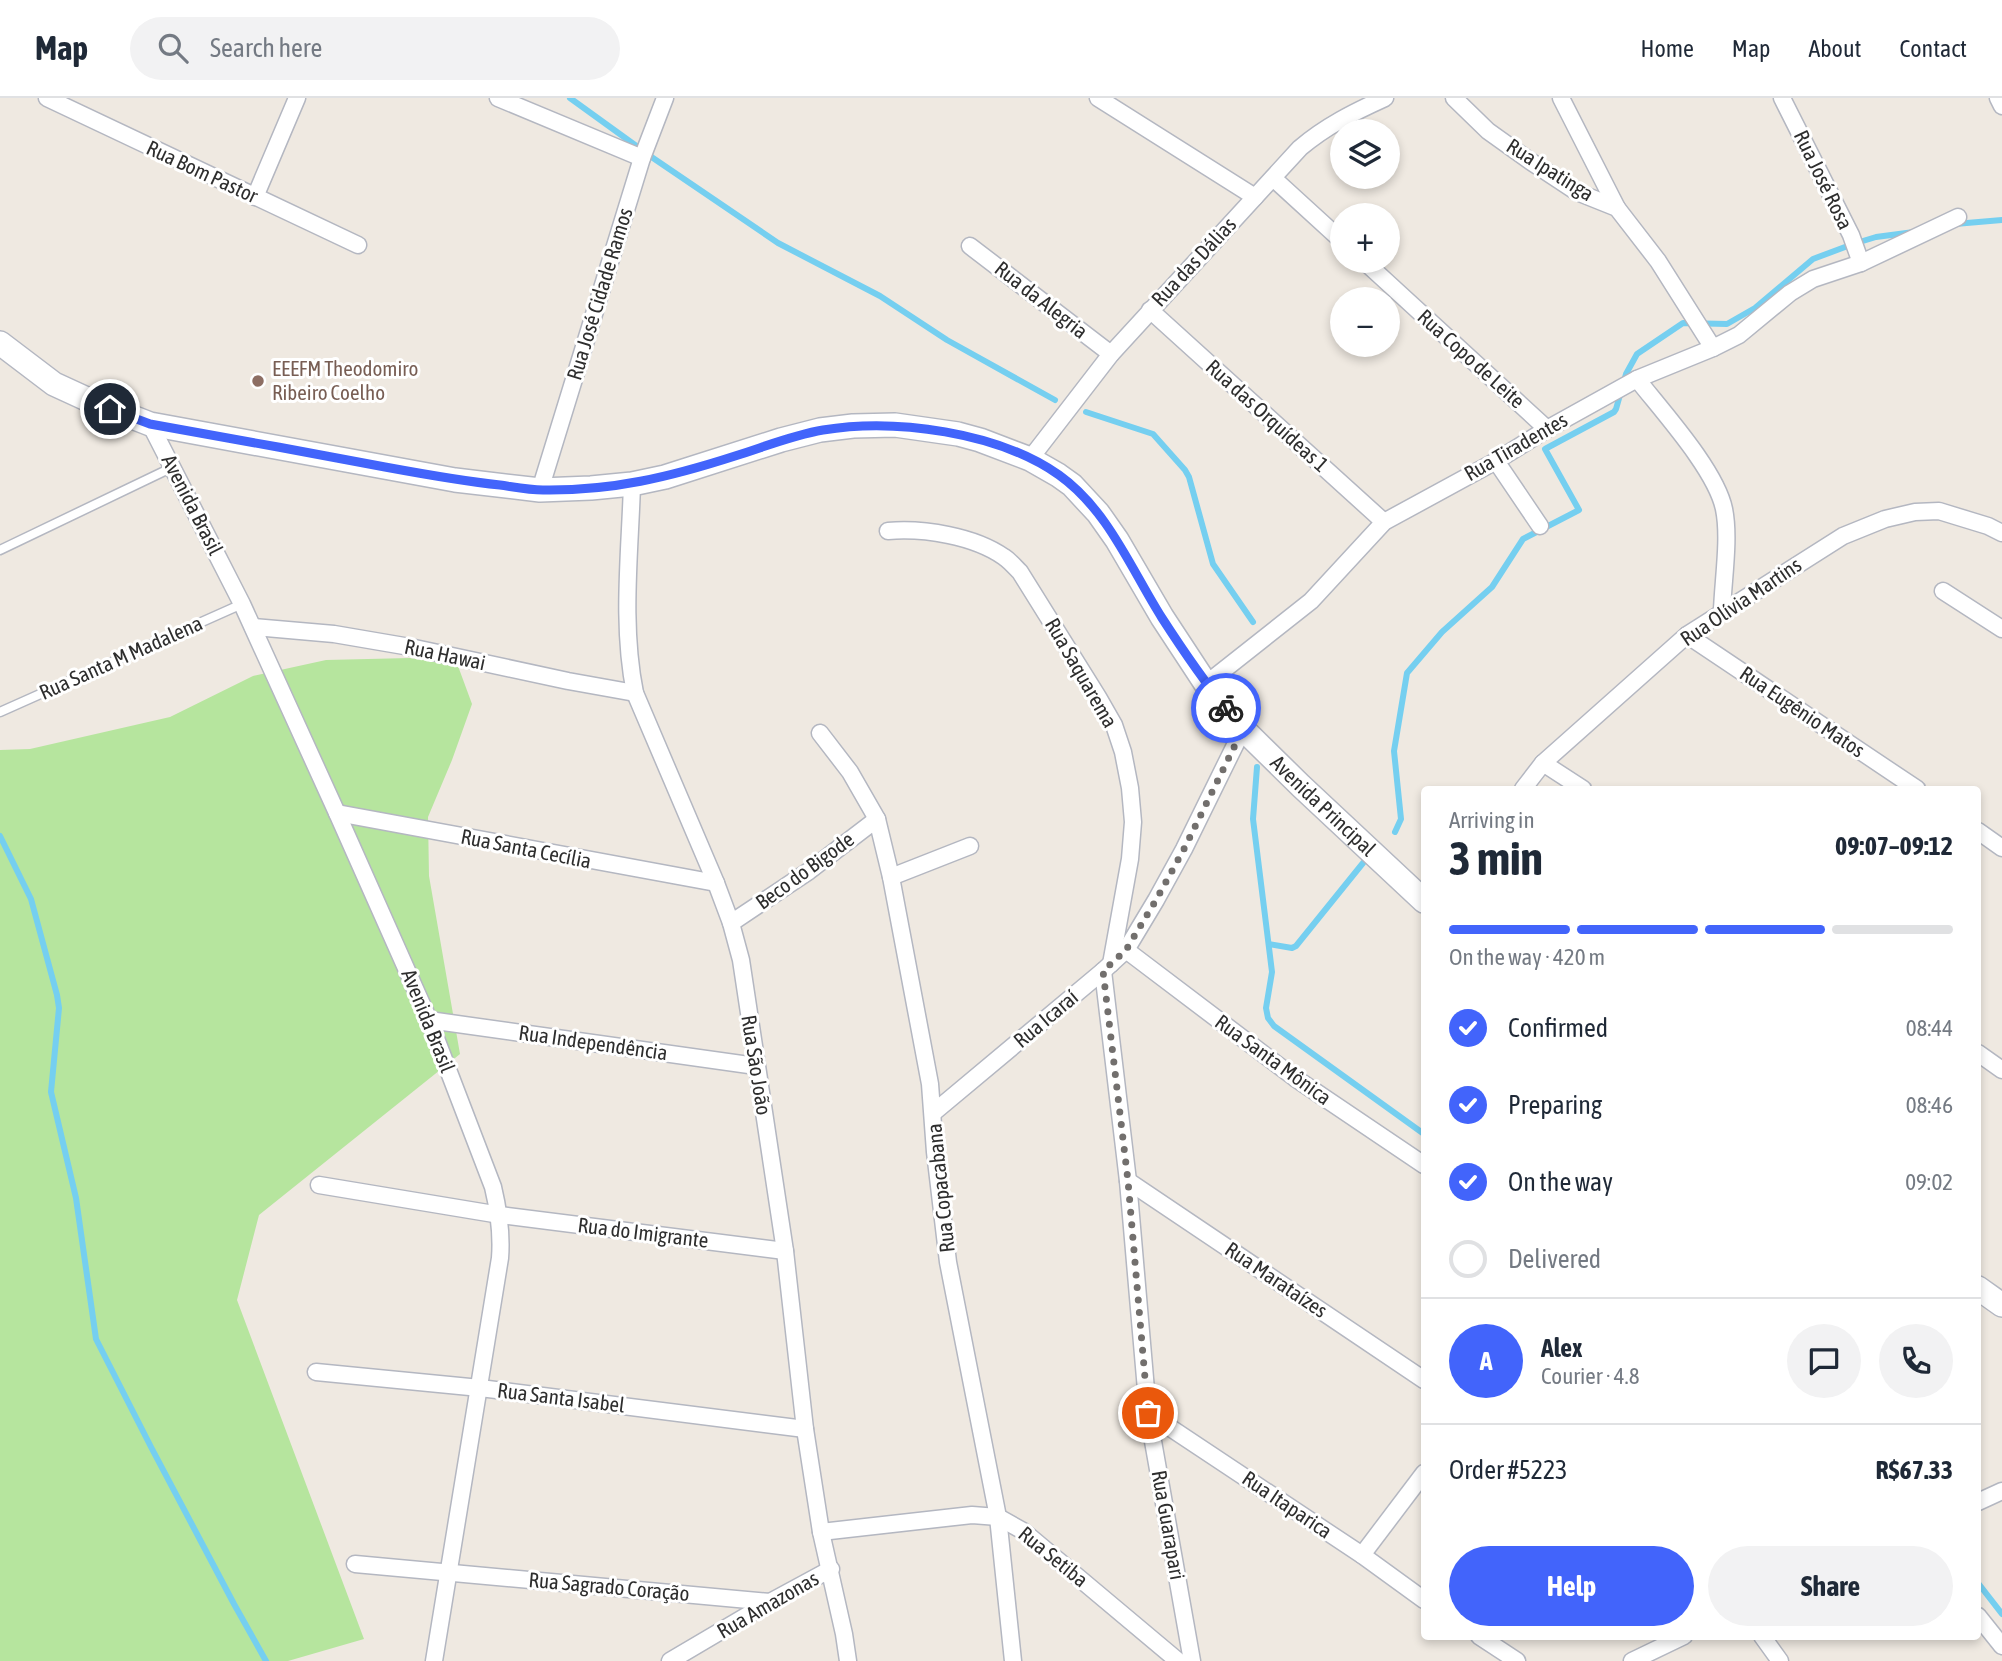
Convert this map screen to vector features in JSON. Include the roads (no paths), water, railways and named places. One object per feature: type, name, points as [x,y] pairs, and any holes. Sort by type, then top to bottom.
[{"type":"street","name":"Rua Bom Pastor","points":[[47,98],[358,246]]},
{"type":"street","points":[[255,197],[297,98]]},
{"type":"street","points":[[498,98],[642,158]]},
{"type":"street","name":"Rua José Cidade Ramos","points":[[540,491],[642,158],[665,98]]},
{"type":"street","points":[[1098,98],[1255,197]]},
{"type":"street","name":"Rua das Dálias","points":[[1030,458],[1111,354],[1300,148],[1340,119],[1385,98]]},
{"type":"street","name":"Rua Ipatinga","points":[[1454,98],[1488,131],[1530,161],[1577,192],[1617,208],[1658,261],[1713,348]]},
{"type":"street","points":[[1561,98],[1617,208]]},
{"type":"street","name":"Rua José Rosa","points":[[1783,98],[1851,235],[1861,263]]},
{"type":"street","points":[[1998,98],[2002,106]]},
{"type":"street","points":[[1273,178],[1330,230]]},
{"type":"street","name":"Rua Tiradentes","points":[[1206,684],[1311,601],[1384,522],[1637,379],[1740,335],[1790,293],[1814,279],[1861,263],[1958,217]]},
{"type":"street","name":"Rua da Alegria","points":[[970,246],[1111,354]]},
{"type":"street","name":"Rua Copo de Leite","points":[[1377,273],[1547,429]]},
{"type":"street","name":"Rua das Orquídeas 1","points":[[1150,310],[1384,522]]},
{"type":"street","name":"Avenida Principal","points":[[0,342],[54,384],[150,424],[442,478],[540,491],[632,484],[665,477],[820,430],[853,426],[895,425],[958,434],[1030,458],[1072,485],[1098,513],[1206,684],[1243,729],[1421,898]]},
{"type":"street","points":[[1637,379],[1715,485],[1723,507],[1726,527],[1722,611]]},
{"type":"street","name":"Avenida Brasil","points":[[150,424],[253,627],[429,1020],[493,1187],[500,1215],[500,1258],[447,1573],[435,1661]]},
{"type":"street","points":[[1496,461],[1540,526]]},
{"type":"street","name":"Rua São João","points":[[632,484],[627,629],[629,663],[635,693],[732,923],[741,960],[785,1251],[805,1429],[821,1532],[831,1569],[848,1661]]},
{"type":"street","name":"Rua Olívia Martins","points":[[1525,786],[1543,763],[1687,635],[1843,536],[1885,519],[1915,512],[1939,511],[2002,533]]},
{"type":"street","name":"Rua Saquarema","points":[[888,531],[908,529],[933,532],[989,547],[1006,558],[1020,572],[1114,725],[1125,764],[1133,822],[1130,859],[1107,967]]},
{"type":"street","points":[[1943,591],[2002,629]]},
{"type":"street","name":"Rua Hawai","points":[[253,627],[334,634],[410,647],[635,693]]},
{"type":"street","name":"Rua Eugênio Matos","points":[[1687,635],[1913,786]]},
{"type":"street","name":"Rua Icaraí","points":[[933,1113],[1126,950],[1184,849],[1243,729]]},
{"type":"street","name":"Rua Copacabana","points":[[820,733],[850,772],[877,818],[891,877],[930,1084],[948,1262],[998,1517],[1013,1661]]},
{"type":"street","points":[[1543,763],[1578,786]]},
{"type":"street","name":"Rua Santa Cecília","points":[[337,813],[716,883]]},
{"type":"street","name":"Beco do Bigode","points":[[732,923],[809,871],[877,818]]},
{"type":"street","points":[[1981,833],[2002,848]]},
{"type":"street","points":[[891,877],[970,846]]},
{"type":"street","name":"Rua Santa Mônica","points":[[1126,950],[1295,1078],[1421,1162]]},
{"type":"street","name":"Rua Guarapari","points":[[1107,967],[1148,1413],[1192,1661]]},
{"type":"street","name":"Rua Independência","points":[[429,1020],[756,1066]]},
{"type":"street","points":[[1981,1055],[2002,1070]]},
{"type":"street","name":"Rua Marataízes","points":[[1128,1181],[1421,1378]]},
{"type":"street","name":"Rua do Imigrante","points":[[319,1185],[500,1215],[785,1251]]},
{"type":"street","points":[[1981,1290],[2002,1306]]},
{"type":"street","name":"Rua Santa Isabel","points":[[316,1372],[480,1388],[805,1429]]},
{"type":"street","name":"Rua Itaparica","points":[[1148,1413],[1362,1555],[1421,1598]]},
{"type":"street","points":[[1362,1555],[1421,1477]]},
{"type":"street","points":[[1981,1501],[2002,1491]]},
{"type":"street","name":"Rua Setiba","points":[[821,1532],[972,1515],[998,1517],[1023,1531],[1178,1661]]},
{"type":"street","name":"Rua Sagrado Coração","points":[[355,1564],[770,1602]]},
{"type":"street","name":"Rua Amazonas","points":[[670,1661],[831,1569]]},
{"type":"street","points":[[1981,1620],[2002,1646]]},
{"type":"street","points":[[1485,1640],[1517,1661]]},
{"type":"street","points":[[1632,1661],[1677,1640]]},
{"type":"street","points":[[1765,1640],[1780,1661]]},
{"type":"street","points":[[700,1644],[702,1661]]},
{"type":"lane","points":[[0,550],[173,467]]},
{"type":"lane","name":"Rua Santa M Madalena","points":[[0,712],[242,604]]},
{"type":"waterway","points":[[570,98],[778,243],[880,296],[947,340],[1055,400]]},
{"type":"waterway","points":[[1955,224],[2002,220]]},
{"type":"waterway","points":[[1395,832],[1401,819],[1394,751],[1407,673],[1442,632],[1492,587],[1523,539],[1579,510],[1545,449],[1614,412],[1626,374],[1637,354],[1683,323],[1727,324],[1755,308],[1813,259],[1876,237],[1914,232]]},
{"type":"waterway","points":[[1086,412],[1153,434],[1185,470],[1213,564],[1253,622]]},
{"type":"waterway","points":[[1257,767],[1253,819],[1272,972],[1266,1008],[1268,1018],[1274,1026],[1421,1132]]},
{"type":"waterway","points":[[0,836],[31,899],[57,995],[59,1008],[51,1092],[76,1198],[96,1339],[266,1661]]},
{"type":"waterway","points":[[1269,944],[1292,948],[1296,946],[1363,863]]},
{"type":"waterway","points":[[1981,1587],[2002,1614]]},
{"type":"place","name":"EEEFM Theodomiro Ribeiro Coelho","points":[[258,381]]}]
